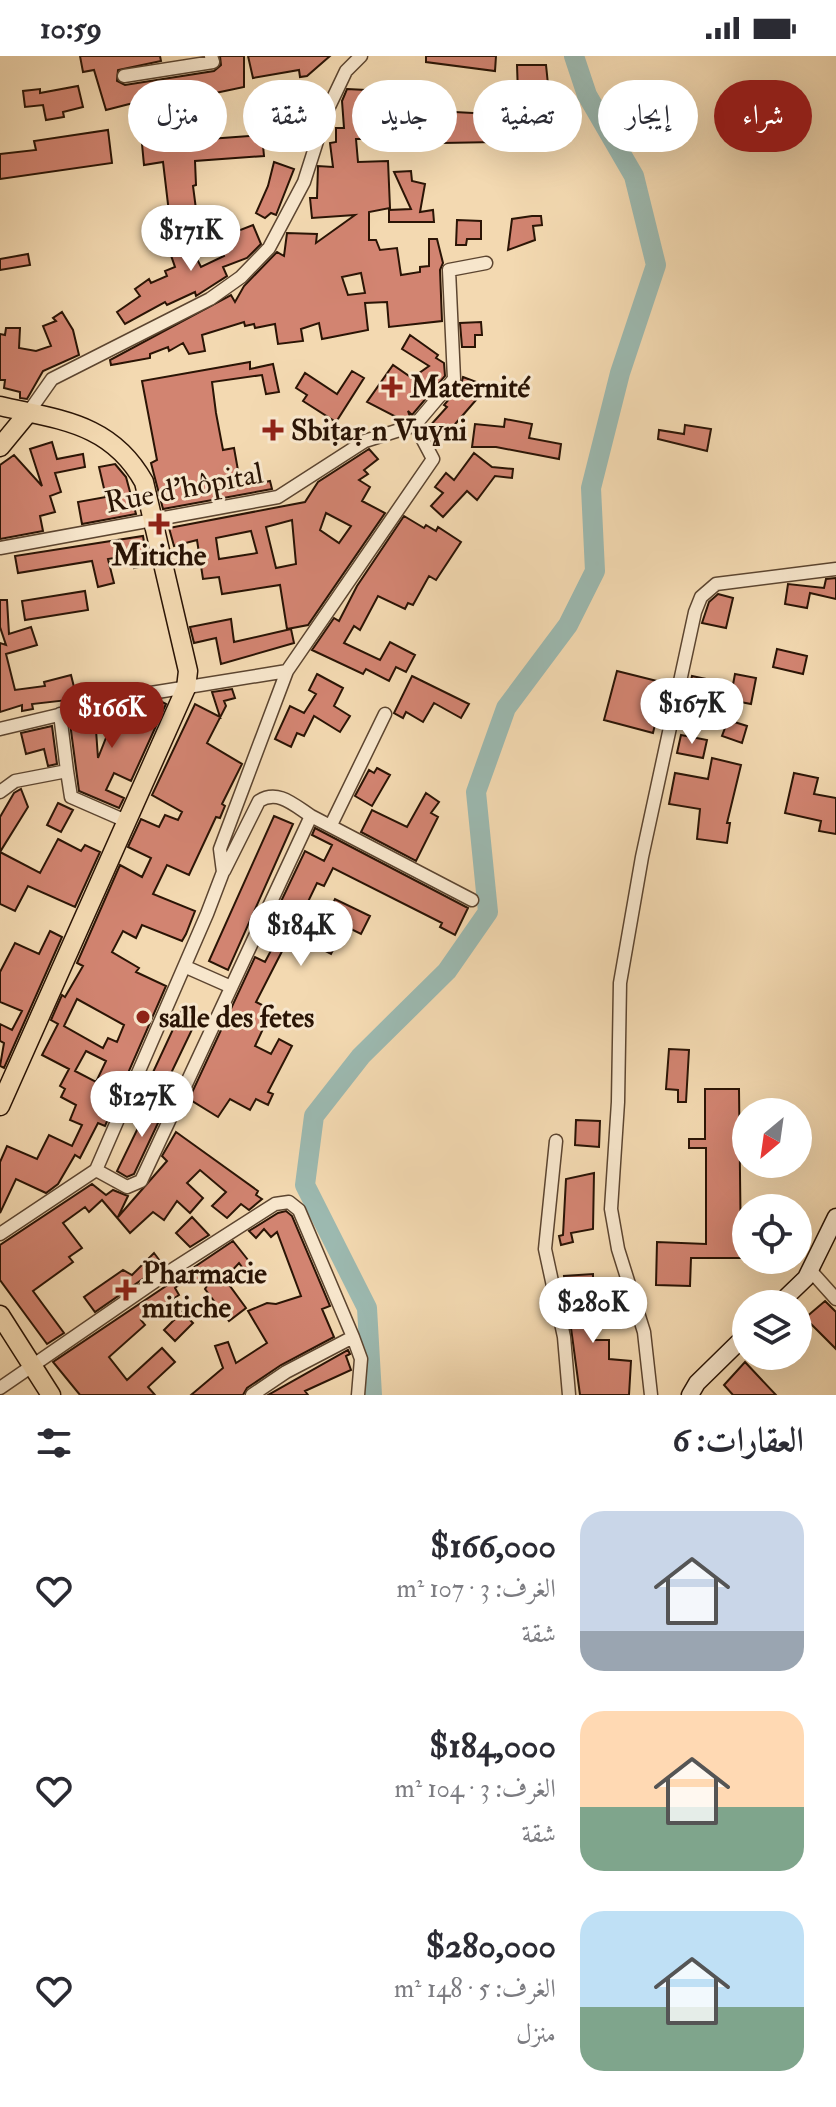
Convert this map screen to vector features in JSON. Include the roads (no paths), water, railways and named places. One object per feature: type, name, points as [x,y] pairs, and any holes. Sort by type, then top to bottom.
[{"type":"main road","points":[[0,406],[101,434],[122,450],[144,482],[188,671],[186,688],[0,1106]]},
{"type":"main road","points":[[0,447],[28,413]]},
{"type":"main road","points":[[812,1266],[836,1217]]},
{"type":"main road","points":[[792,1290],[806,1274]]},
{"type":"main road","points":[[0,1315],[51,1395]]},
{"type":"main road","points":[[690,1395],[697,1383],[732,1349]]},
{"type":"street","points":[[124,76],[213,62],[211,56]]},
{"type":"street","points":[[28,413],[52,379],[210,299],[241,277],[269,248],[304,182],[326,113],[346,71],[361,56]]},
{"type":"street","points":[[223,872],[220,849],[287,671],[433,459],[415,425],[454,379],[449,270],[486,263]]},
{"type":"street","name":"Rue d'hôpital","points":[[0,548],[278,497],[365,441],[415,425]]},
{"type":"street","points":[[651,1395],[644,1332],[618,1249],[611,1209],[618,1102],[620,983],[642,857],[695,612],[701,597],[716,584],[836,569]]},
{"type":"street","points":[[0,729],[186,688],[287,671]]},
{"type":"street","points":[[60,714],[71,797],[126,821]]},
{"type":"street","points":[[331,825],[385,714]]},
{"type":"street","points":[[0,792],[15,781],[67,771]]},
{"type":"street","points":[[0,1234],[96,1170],[186,967],[223,872],[255,806],[265,797],[281,797],[311,816],[472,900]]},
{"type":"street","points":[[96,1170],[127,1187],[141,1181],[229,986],[311,816]]},
{"type":"street","points":[[186,967],[229,986]]},
{"type":"street","points":[[556,1141],[545,1249],[564,1337],[569,1395]]},
{"type":"street","points":[[0,1388],[167,1273],[275,1204],[289,1202],[299,1210],[361,1359],[358,1395]]},
{"type":"street","points":[[812,1272],[836,1299]]},
{"type":"street","points":[[252,1395],[286,1372],[353,1337]]},
{"type":"waterway","points":[[372,1395],[367,1308],[305,1185],[314,1116],[361,1056],[447,971],[488,912],[476,792],[506,708],[568,625],[595,571],[591,488],[620,373],[656,265],[634,176],[587,95],[574,56]]},
{"type":"place","name":"Maternité","points":[[392,387]]},
{"type":"place","name":"Sbiṭaṛ n Vuɣni","points":[[273,430]]},
{"type":"place","name":"Mitiche","points":[[159,524]]},
{"type":"place","name":"salle des fetes","points":[[143,1017]]},
{"type":"place","name":"Pharmacie mitiche","points":[[126,1290]]}]
